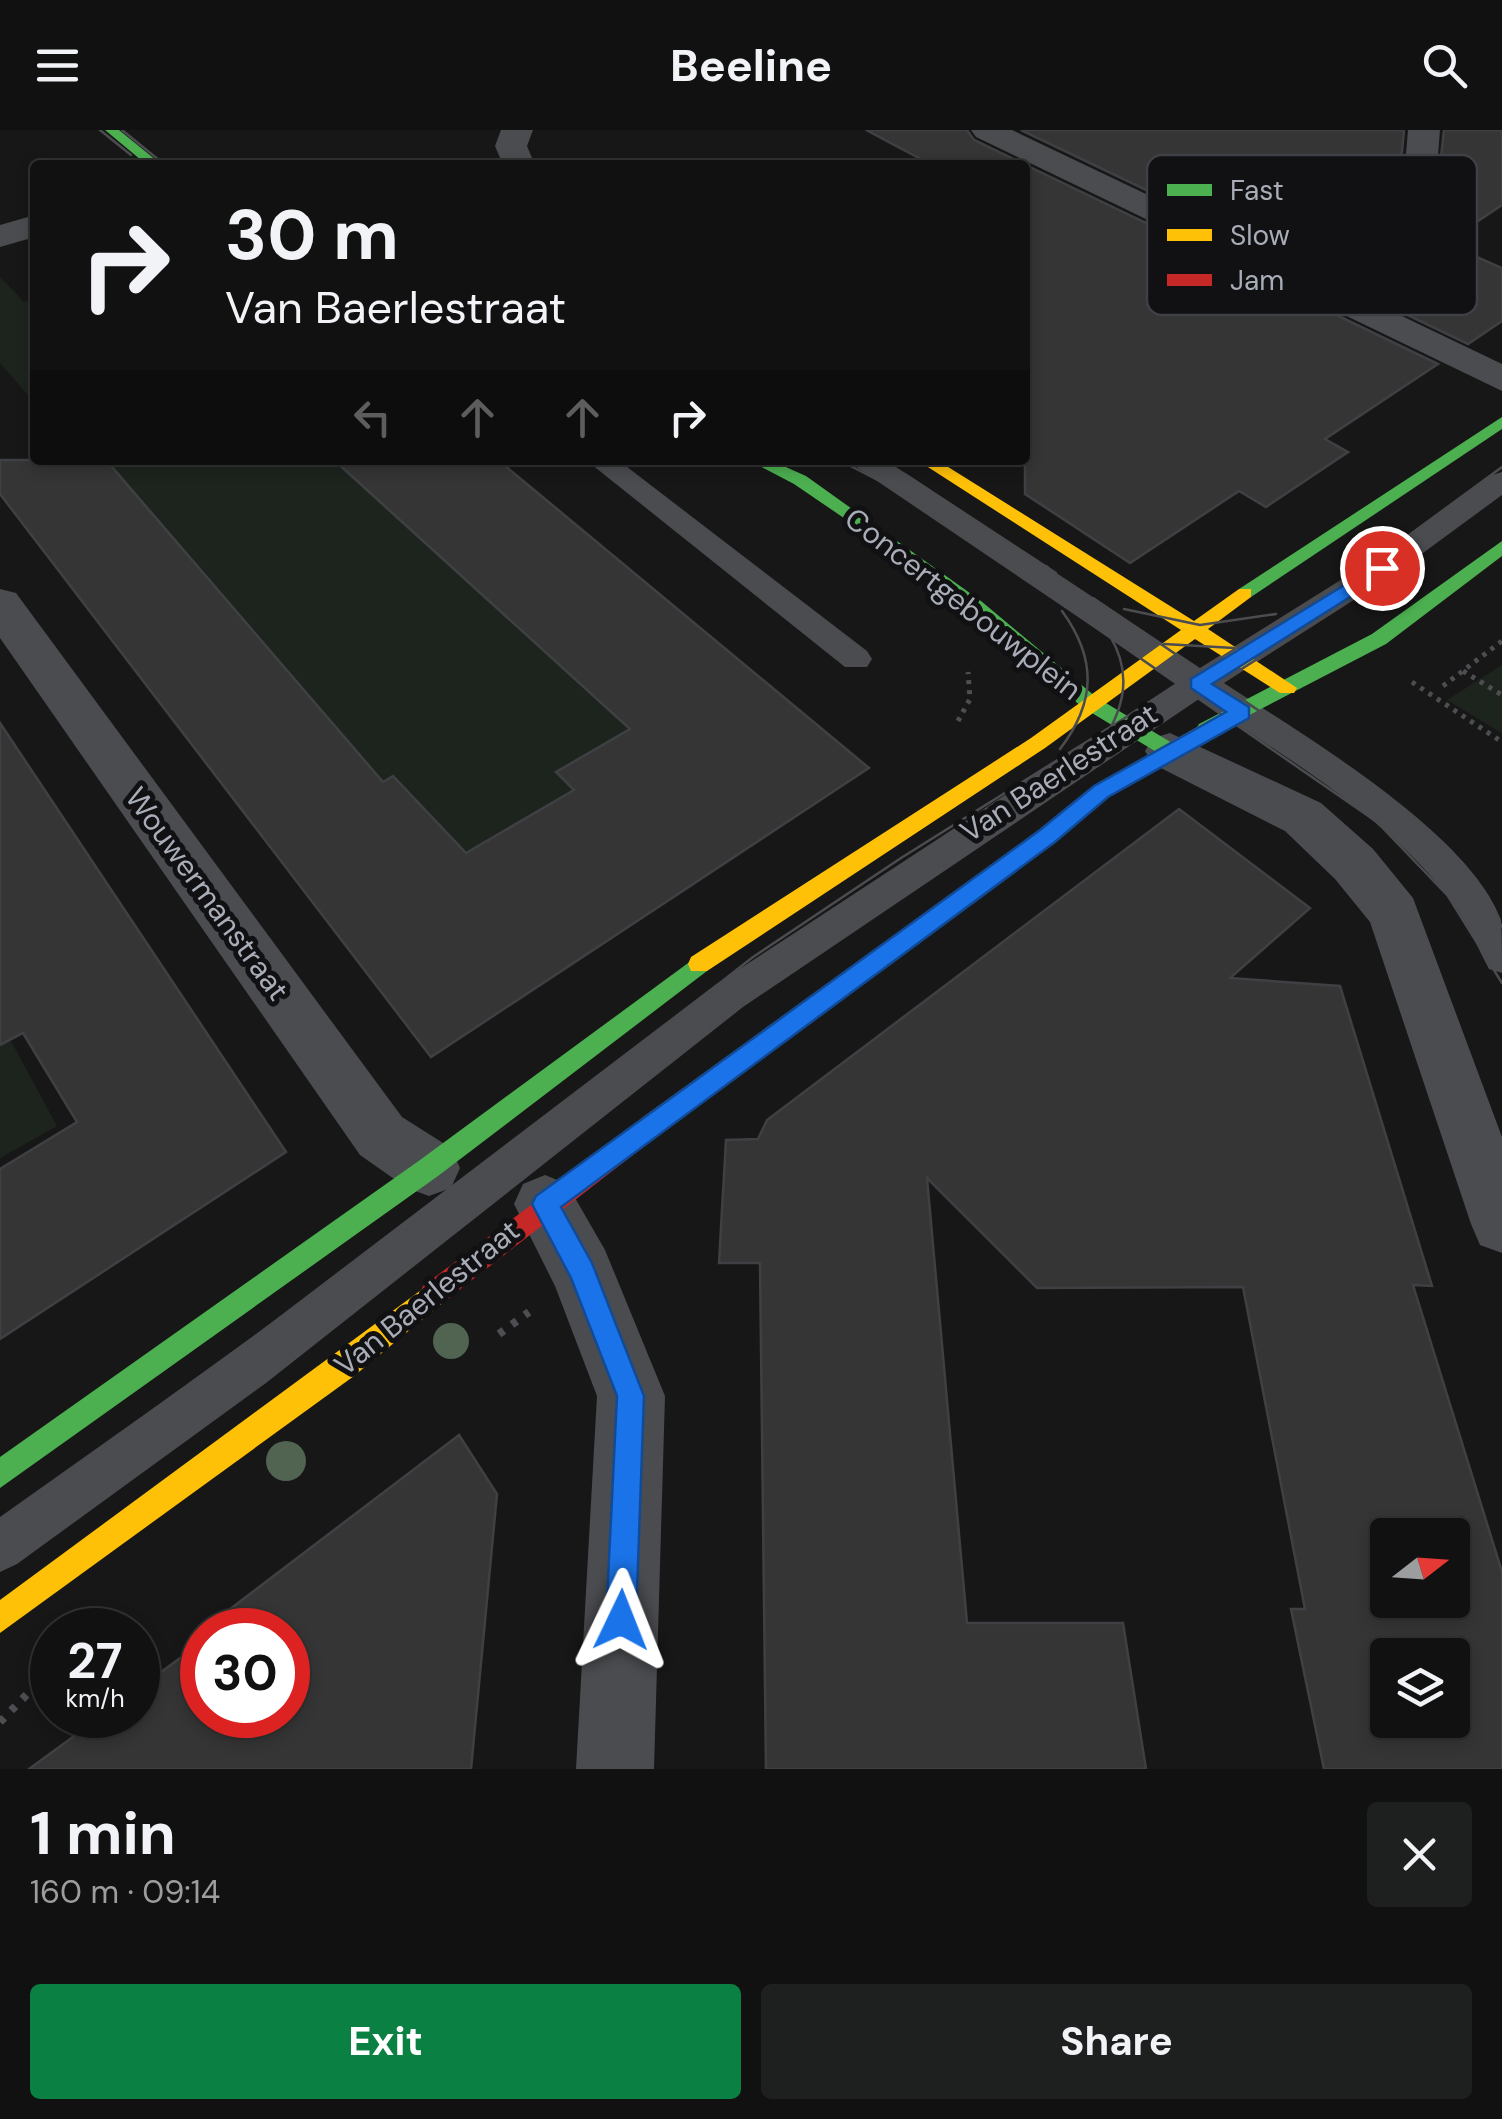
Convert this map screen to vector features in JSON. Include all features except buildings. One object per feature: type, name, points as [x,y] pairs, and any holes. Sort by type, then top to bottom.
[{"type":"street","points":[[111,130],[149,160]]},
{"type":"street","points":[[517,130],[512,146],[517,160]]},
{"type":"street","points":[[987,130],[1147,207]]},
{"type":"street","points":[[1422,155],[1424,130]]},
{"type":"street","points":[[0,237],[30,226]]},
{"type":"street","points":[[1370,315],[1502,379]]},
{"type":"street","name":"Van Baerlestraat","points":[[0,1474],[429,1168],[677,979],[1038,743],[1191,629],[1502,422]]},
{"type":"street","name":"Concertgebouwplein","points":[[767,465],[800,480],[866,526],[974,604],[1089,702],[1150,739]]},
{"type":"street","points":[[933,465],[1287,688]]},
{"type":"street","name":"Van Baerlestraat","points":[[0,1618],[344,1366],[545,1204],[1047,836],[1101,791],[1150,739],[1242,712],[1380,640],[1502,547]]},
{"type":"street","name":"Wouwermanstraat","points":[[0,604],[380,1136],[429,1168]]},
{"type":"street","points":[[1150,739],[1303,817],[1354,864],[1394,913],[1502,1224]]},
{"type":"street","points":[[545,1204],[582,1272],[630,1396],[615,1769]]},
{"type":"lane","points":[[606,465],[856,659]]},
{"type":"lane","name":"Concertgebouwplein","points":[[869,465],[1341,778],[1406,828],[1470,898],[1502,958]]},
{"type":"lane","name":"Van Baerlestraat","points":[[0,1547],[280,1344],[729,996],[1150,739],[1198,684],[1382,568],[1502,481]]},
{"type":"path","points":[[1443,686],[1502,642]]},
{"type":"path","name":"Concertgebouwplein","points":[[953,732],[970,699],[967,664]]},
{"type":"path","points":[[1463,671],[1502,695]]},
{"type":"path","points":[[1405,676],[1502,742]]},
{"type":"path","points":[[0,1722],[30,1693]]},
{"type":"shaded area","points":[[0,277],[24,302],[30,300],[30,397],[0,363]]},
{"type":"shaded area","points":[[88,465],[352,465],[670,769],[459,893]]},
{"type":"shaded area","points":[[1502,665],[1502,733],[1447,700]]},
{"type":"shaded area","points":[[0,1021],[57,1126],[0,1158]]},
{"type":"tram line","points":[[100,130],[131,155]]},
{"type":"tram line","points":[[122,130],[159,160]]},
{"type":"tram line","points":[[849,465],[897,490],[1111,638]]},
{"type":"tram line","points":[[891,465],[1048,568]]},
{"type":"tram line","points":[[1200,671],[1363,569],[1502,467]]},
{"type":"tram line","points":[[1219,684],[1390,574],[1502,492]]},
{"type":"tram line","points":[[1048,568],[1056,573]]},
{"type":"tram line","points":[[1048,568],[1093,613],[1111,638]]},
{"type":"tram line","points":[[1093,598],[1200,671]]},
{"type":"tram line","points":[[1124,609],[1200,625],[1276,614]]},
{"type":"tram line","points":[[1060,749],[1080,714],[1088,680],[1082,646],[1062,611]]},
{"type":"tram line","points":[[1110,727],[1123,682],[1120,658],[1111,638]]},
{"type":"tram line","points":[[1111,638],[1178,685]]},
{"type":"tram line","points":[[1164,644],[1234,648]]},
{"type":"tram line","points":[[1178,685],[1200,671]]},
{"type":"tram line","points":[[1200,671],[1219,684]]},
{"type":"tram line","points":[[1197,698],[1219,684]]},
{"type":"tram line","points":[[1219,684],[1405,810],[1475,880],[1502,927]]},
{"type":"tram line","points":[[1110,727],[1178,685]]},
{"type":"tram line","points":[[1178,685],[1197,698]]},
{"type":"tram line","points":[[1098,761],[1197,698]]},
{"type":"tram line","points":[[1197,698],[1377,822],[1448,896],[1502,983]]},
{"type":"tram line","points":[[426,1214],[753,957],[901,858],[1110,727]]},
{"type":"tram line","points":[[476,1214],[777,976],[1085,765],[1110,727]]},
{"type":"tram line","points":[[0,1522],[429,1211]]},
{"type":"tram line","points":[[0,1563],[479,1211]]},
{"type":"traffic: fast","points":[[111,130],[149,160]]},
{"type":"traffic: fast","points":[[1245,593],[1502,422]]},
{"type":"traffic: fast","points":[[767,465],[800,480],[866,525],[974,605],[1089,702],[1170,751]]},
{"type":"traffic: fast","points":[[1206,729],[1379,639],[1502,547]]},
{"type":"traffic: fast","points":[[0,1474],[429,1168],[699,964]]},
{"type":"traffic: slow","points":[[933,465],[1287,688]]},
{"type":"traffic: slow","points":[[699,964],[1038,743],[1245,593]]},
{"type":"traffic: slow","points":[[651,1126],[1047,836],[1101,791],[1206,729]]},
{"type":"traffic: slow","points":[[0,1618],[344,1366],[432,1295]]},
{"type":"traffic: jam","points":[[432,1295],[651,1126]]},
{"type":"route","points":[[621,1620],[630,1396],[582,1272],[545,1204],[1047,836],[1101,791],[1196,734],[1242,712],[1198,684],[1382,568]]}]
